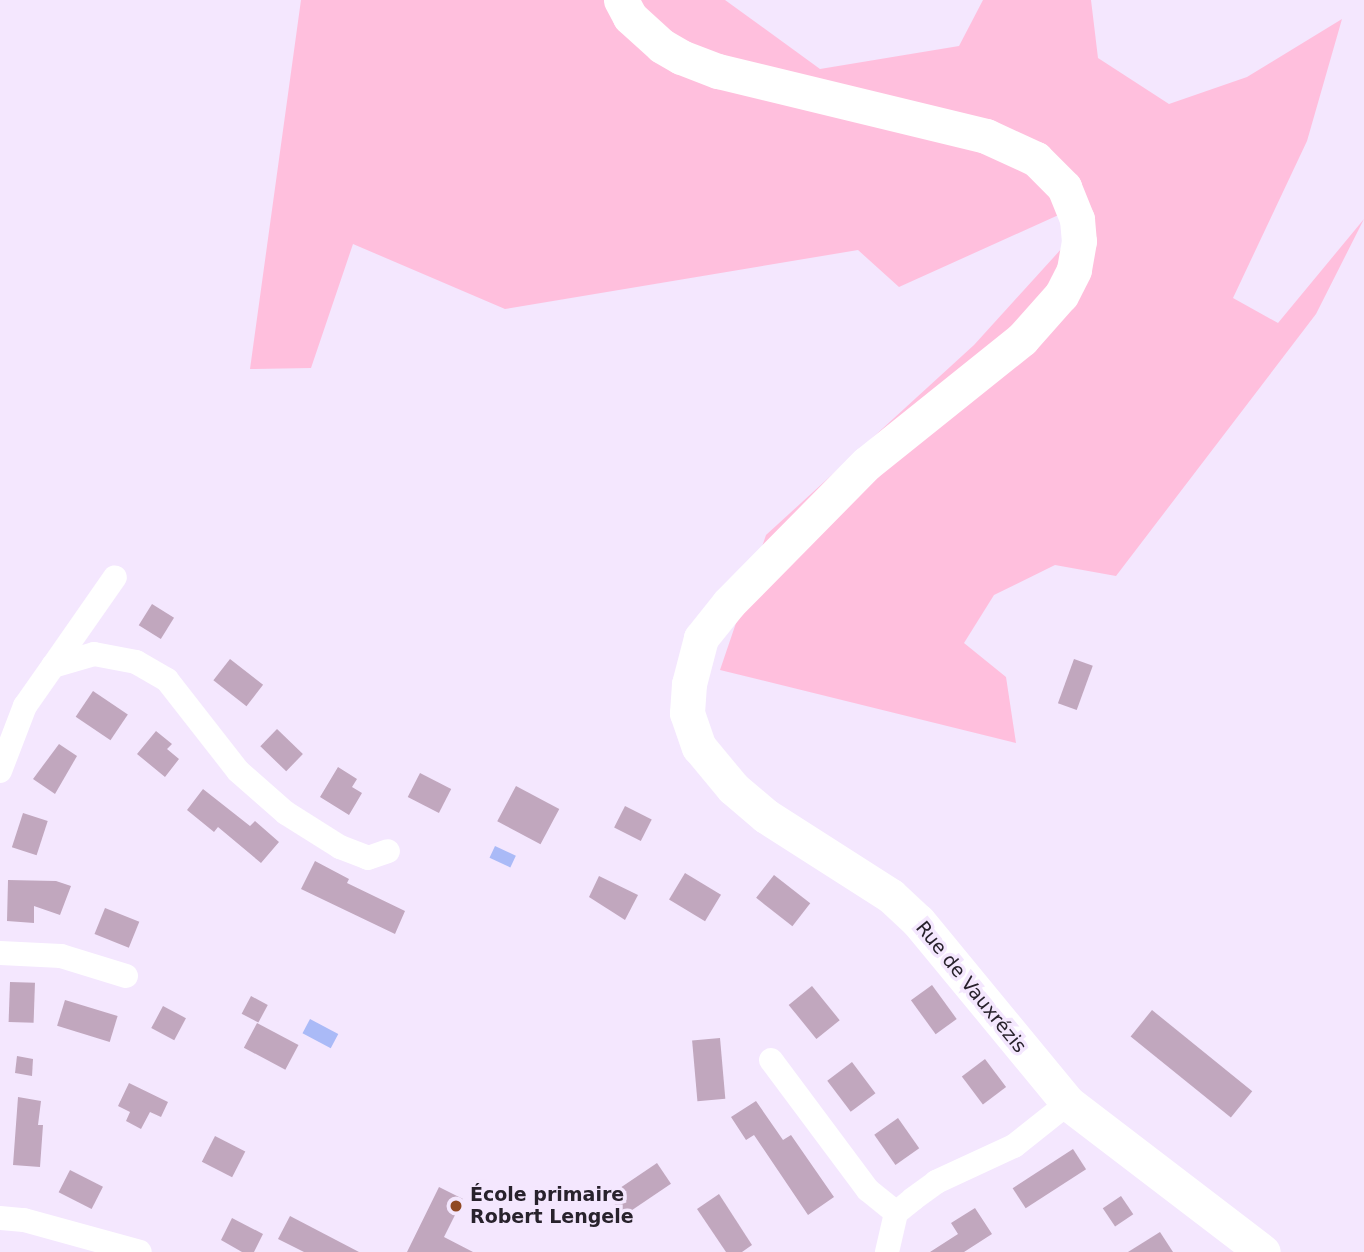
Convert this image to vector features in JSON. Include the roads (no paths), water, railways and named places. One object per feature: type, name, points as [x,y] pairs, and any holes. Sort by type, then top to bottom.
[{"type":"street","name":"Rue de Vauxrézis","points":[[621,0],[630,17],[662,46],[718,71],[986,136],[1036,159],[1064,187],[1077,219],[1079,241],[1074,270],[1061,295],[1022,339],[867,463],[729,603],[701,638],[689,684],[687,713],[699,747],[733,788],[766,816],[891,896],[918,921],[1068,1103],[1263,1252]]},
{"type":"street","points":[[0,771],[25,706],[115,577]]},
{"type":"street","points":[[53,666],[94,654],[136,662],[167,680],[238,771],[286,813],[340,847],[368,858],[388,851]]},
{"type":"street","points":[[0,953],[61,956],[126,976]]},
{"type":"street","points":[[771,1060],[868,1190],[896,1213]]},
{"type":"street","points":[[887,1252],[896,1213],[936,1182],[1014,1146],[1068,1103]]},
{"type":"street","points":[[0,1218],[24,1220],[140,1252]]},
{"type":"water","points":[[495,846],[516,856],[510,868],[490,858]]},
{"type":"water","points":[[310,1019],[338,1034],[331,1048],[302,1033]]},
{"type":"place","name":"École primaire Robert Lengele","points":[[456,1206]]}]
